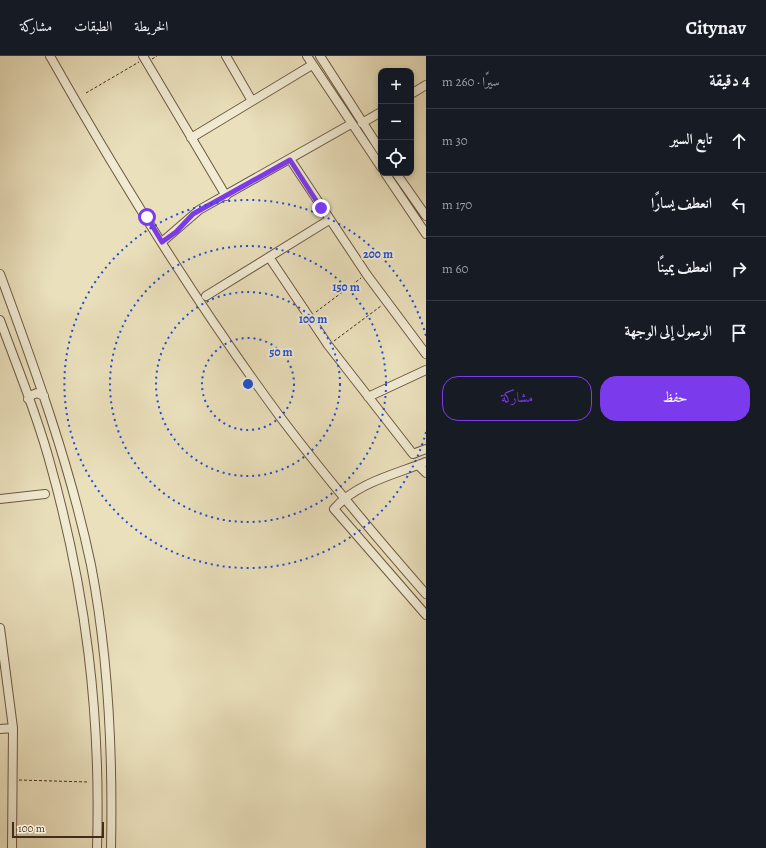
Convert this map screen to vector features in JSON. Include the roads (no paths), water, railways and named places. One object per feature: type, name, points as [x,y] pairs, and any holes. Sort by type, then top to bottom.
[{"type":"street","points":[[50,56],[116,168],[162,242],[247,370],[304,448],[426,594]]},
{"type":"street","points":[[226,56],[252,101]]},
{"type":"street","points":[[307,56],[378,163]]},
{"type":"street","points":[[320,56],[378,147]]},
{"type":"street","points":[[144,57],[226,196]]},
{"type":"street","points":[[191,138],[312,65]]},
{"type":"street","points":[[414,92],[426,86]]},
{"type":"street","points":[[362,123],[378,114]]},
{"type":"street","points":[[162,242],[176,232],[193,214],[351,124]]},
{"type":"street","points":[[290,160],[329,220],[386,302],[426,354]]},
{"type":"street","points":[[387,176],[426,234]]},
{"type":"street","points":[[398,176],[426,216]]},
{"type":"street","points":[[206,296],[329,220]]},
{"type":"street","points":[[269,258],[328,345],[413,454],[426,449]]},
{"type":"street","points":[[0,274],[56,430],[81,526],[99,616],[109,708],[113,776],[111,848]]},
{"type":"street","points":[[0,320],[50,462],[70,542],[84,615],[96,722],[98,783],[97,848]]},
{"type":"street","points":[[368,397],[426,370]]},
{"type":"street","points":[[23,386],[32,386],[38,379]]},
{"type":"street","points":[[28,399],[37,393],[44,396]]},
{"type":"street","points":[[426,473],[422,463],[373,483],[344,497],[334,509],[426,615]]},
{"type":"street","points":[[0,499],[45,494]]},
{"type":"street","points":[[0,628],[12,728],[14,779],[12,848]]},
{"type":"street","points":[[0,730],[12,728]]}]
